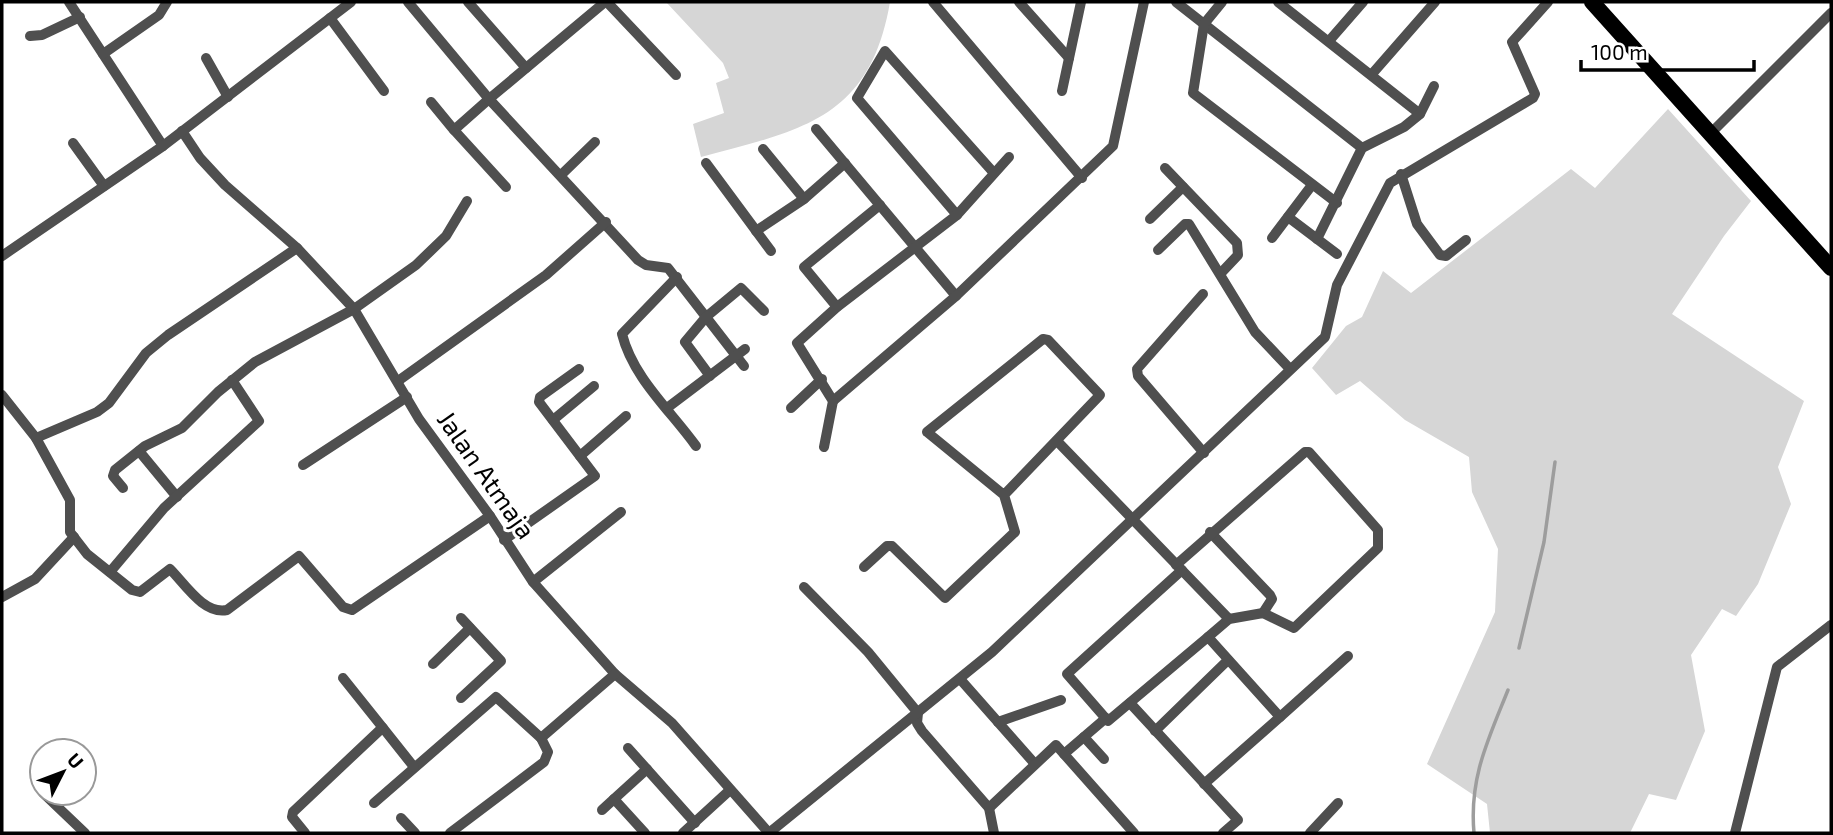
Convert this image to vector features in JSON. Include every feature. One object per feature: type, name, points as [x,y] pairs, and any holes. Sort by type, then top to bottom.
[{"type":"main road","points":[[1592,2],[1831,268]]},
{"type":"street","points":[[69,2],[163,146]]},
{"type":"street","points":[[103,54],[159,15],[167,2]]},
{"type":"street","points":[[2,256],[163,146],[348,2]]},
{"type":"street","points":[[408,2],[489,99],[643,264],[664,265],[677,277],[706,317],[740,352],[744,366]]},
{"type":"street","points":[[468,2],[526,68]]},
{"type":"street","points":[[454,130],[606,2],[676,75]]},
{"type":"street","points":[[933,2],[1082,178]]},
{"type":"street","points":[[1019,2],[1069,58]]},
{"type":"street","points":[[1062,91],[1081,2]]},
{"type":"street","points":[[832,401],[957,296],[1082,178],[1116,141],[1144,2]]},
{"type":"street","points":[[1176,2],[1362,148]]},
{"type":"street","points":[[1222,2],[1204,24],[1192,93],[1337,203]]},
{"type":"street","points":[[1329,41],[1363,2]]},
{"type":"street","points":[[1372,74],[1435,2]]},
{"type":"street","points":[[769,833],[960,679],[1134,520],[1326,335],[1342,274],[1390,183],[1401,174],[1533,98],[1535,94],[1512,42],[1548,2]]},
{"type":"street","points":[[1286,4],[1420,114]]},
{"type":"street","points":[[1710,134],[1831,13]]},
{"type":"street","points":[[30,36],[42,35],[80,18]]},
{"type":"street","points":[[330,18],[384,91]]},
{"type":"street","points":[[957,215],[857,98],[885,51],[993,172]]},
{"type":"street","points":[[206,58],[228,97]]},
{"type":"street","points":[[1317,239],[1362,148],[1404,127],[1420,114],[1434,86]]},
{"type":"street","points":[[432,102],[506,187]]},
{"type":"street","points":[[816,129],[957,296]]},
{"type":"street","name":"Jalan Atmaja","points":[[183,131],[200,158],[225,185],[298,248],[354,309],[407,397],[533,582],[615,674],[672,723],[769,833]]},
{"type":"street","points":[[561,175],[595,142]]},
{"type":"street","points":[[73,143],[103,186]]},
{"type":"street","points":[[763,149],[804,198]]},
{"type":"street","points":[[824,447],[832,401],[822,379],[797,343],[837,307],[957,215],[1009,157]]},
{"type":"street","points":[[706,163],[771,251]]},
{"type":"street","points":[[756,231],[804,198],[845,163]]},
{"type":"street","points":[[1165,168],[1237,243],[1238,255],[1221,273]]},
{"type":"street","points":[[1401,174],[1417,224],[1440,255],[1446,256],[1466,240]]},
{"type":"street","points":[[1272,238],[1312,185]]},
{"type":"street","points":[[1150,219],[1183,187]]},
{"type":"street","points":[[124,488],[112,473],[139,451],[182,428],[232,380],[275,351],[354,309],[416,265],[446,236],[467,201]]},
{"type":"street","points":[[837,307],[804,267],[880,205]]},
{"type":"street","points":[[1288,217],[1337,254]]},
{"type":"street","points":[[398,381],[546,275],[606,222]]},
{"type":"street","points":[[1158,250],[1188,223],[1255,332],[1290,369]]},
{"type":"street","points":[[36,439],[97,412],[109,403],[146,354],[168,335],[298,248]]},
{"type":"street","points":[[677,277],[622,334],[650,390],[696,446]]},
{"type":"street","points":[[710,376],[685,344],[706,317],[741,288],[764,311]]},
{"type":"street","points":[[1203,294],[1136,369],[1204,453]]},
{"type":"street","points":[[864,568],[887,547],[892,546],[940,597],[947,597],[1016,531],[1004,495],[927,432],[1044,339],[1056,346],[1100,395],[1004,495]]},
{"type":"street","points":[[667,408],[740,352]]},
{"type":"street","points":[[504,540],[595,476],[539,402],[540,397],[579,369]]},
{"type":"street","points":[[791,408],[822,379]]},
{"type":"street","points":[[110,572],[177,497],[259,421],[232,380]]},
{"type":"street","points":[[553,420],[594,386]]},
{"type":"street","points":[[2,395],[36,439],[70,500],[72,512],[69,527],[87,554],[132,590],[140,592],[170,569],[208,608],[217,612],[227,610],[299,556],[343,607],[352,610],[490,516]]},
{"type":"street","points":[[303,465],[407,397]]},
{"type":"street","points":[[580,456],[626,416]]},
{"type":"street","points":[[1057,441],[1229,620]]},
{"type":"street","points":[[139,451],[177,497]]},
{"type":"street","points":[[1307,451],[1374,523],[1380,537],[1378,548],[1303,622],[1292,629],[1263,613],[1229,620],[1108,722],[1067,674],[1179,568],[1210,531],[1307,451]]},
{"type":"street","points":[[533,582],[621,512]]},
{"type":"street","points":[[1210,531],[1270,595],[1272,599],[1263,613]]},
{"type":"street","points":[[2,597],[35,579],[74,537]]},
{"type":"street","points":[[804,587],[868,652],[918,713],[917,723],[922,731],[989,808],[994,833]]},
{"type":"street","points":[[461,618],[501,661],[461,698]]},
{"type":"street","points":[[1735,833],[1777,667],[1831,625]]},
{"type":"street","points":[[433,664],[470,628]]},
{"type":"street","points":[[1208,637],[1280,718]]},
{"type":"street","points":[[1204,784],[1348,656]]},
{"type":"street","points":[[1155,731],[1228,660]]},
{"type":"street","points":[[541,738],[615,674]]},
{"type":"street","points":[[344,678],[414,767]]},
{"type":"street","points":[[450,833],[544,762],[548,752],[541,738],[496,697],[481,679]]},
{"type":"street","points":[[960,679],[1035,764]]},
{"type":"street","points":[[374,803],[496,697]]},
{"type":"street","points":[[998,722],[1061,700]]},
{"type":"street","points":[[1130,703],[1238,820],[1223,833]]},
{"type":"street","points":[[1064,754],[1106,719]]},
{"type":"street","points":[[305,833],[292,817],[293,812],[383,728]]},
{"type":"street","points":[[1084,737],[1104,759]]},
{"type":"street","points":[[989,808],[1055,746],[1133,833]]},
{"type":"street","points":[[628,748],[695,823]]},
{"type":"street","points":[[602,810],[647,769]]},
{"type":"street","points":[[683,833],[730,790]]},
{"type":"street","points":[[614,799],[645,833]]},
{"type":"street","points":[[1310,833],[1338,803]]},
{"type":"street","points":[[57,807],[85,833]]},
{"type":"street","points":[[401,818],[415,833]]},
{"type":"shaded area","points":[[666,2],[890,2],[880,41],[866,72],[848,95],[826,113],[800,127],[701,157],[693,124],[724,113],[716,83],[729,78],[723,63]]},
{"type":"shaded area","points":[[1668,109],[1751,201],[1672,314],[1804,401],[1778,467],[1791,504],[1758,584],[1736,616],[1722,609],[1691,655],[1705,731],[1676,800],[1649,794],[1630,833],[1490,833],[1487,804],[1427,764],[1495,612],[1498,549],[1472,492],[1469,457],[1405,420],[1360,381],[1336,395],[1312,368],[1346,326],[1362,317],[1383,271],[1411,293],[1571,169],[1595,188]]},
{"type":"waterway","points":[[1519,648],[1544,542],[1555,462]]},
{"type":"waterway","points":[[1474,833],[1477,777],[1508,690]]}]
